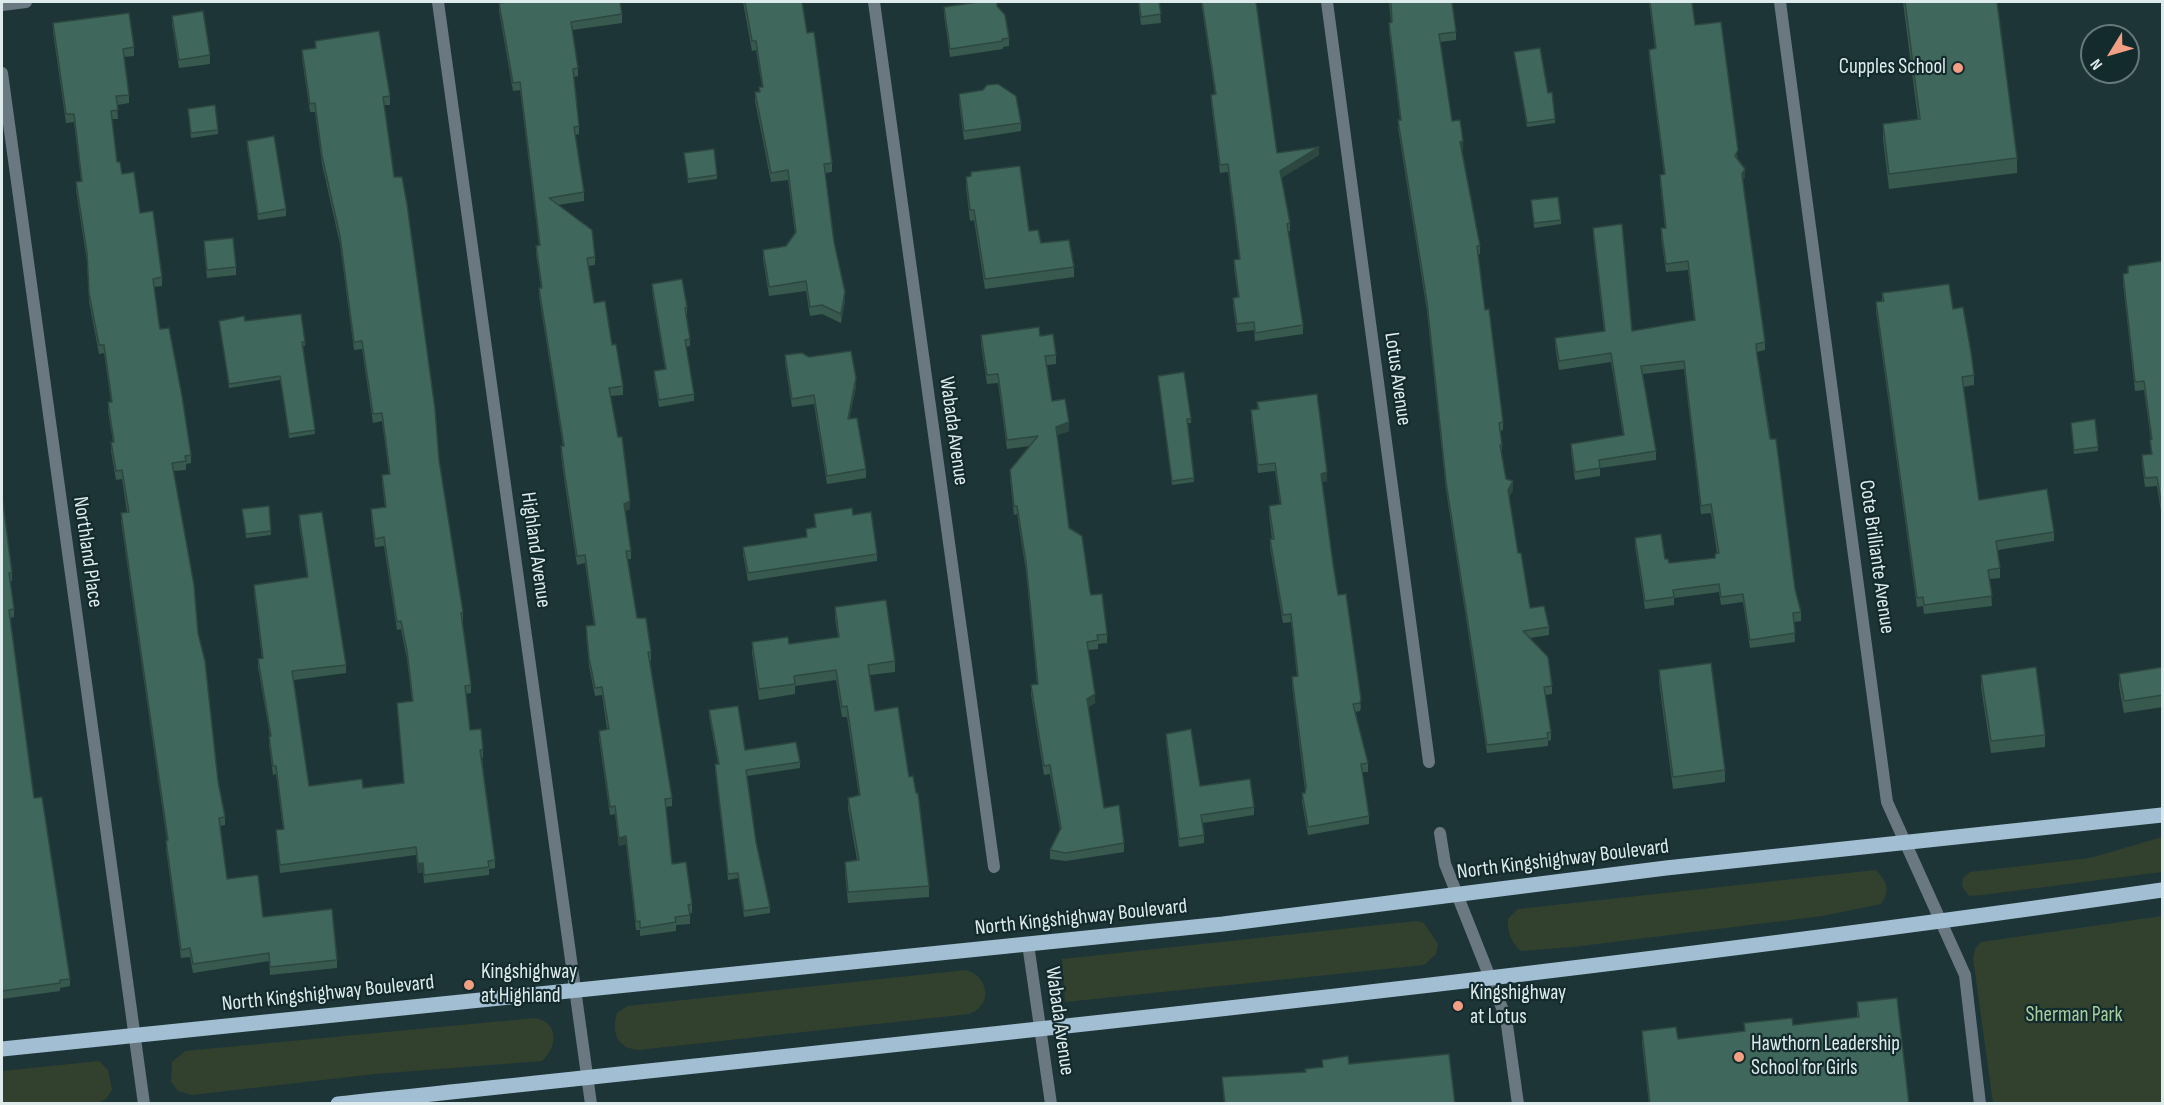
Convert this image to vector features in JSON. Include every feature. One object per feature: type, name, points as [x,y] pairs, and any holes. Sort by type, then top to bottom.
[{"type":"main road","name":"North Kingshighway Boulevard","points":[[2,1049],[577,988],[1028,944],[1457,895],[1666,868],[2163,815]]},
{"type":"main road","points":[[338,1104],[1041,1030],[1942,922],[2163,890]]},
{"type":"street","points":[[2,5],[26,2]]},
{"type":"street","name":"Highland Avenue","points":[[438,2],[577,988],[591,1104]]},
{"type":"street","name":"Wabada Avenue","points":[[874,2],[994,867]]},
{"type":"street","name":"Lotus Avenue","points":[[1327,2],[1429,762]]},
{"type":"street","name":"Cote Brilliante Avenue","points":[[1780,2],[1887,802],[1965,975],[1980,1104]]},
{"type":"street","name":"Northland Place","points":[[2,74],[144,1104]]},
{"type":"street","points":[[1440,833],[1445,864],[1492,976],[1506,1018],[1518,1104]]},
{"type":"street","name":"Wabada Avenue","points":[[1028,944],[1051,1104]]},
{"type":"green space","points":[[2162,837],[2162,872],[1969,896],[1962,886],[1963,878],[1970,872],[2090,858]]},
{"type":"green space","points":[[1876,870],[1883,878],[1887,890],[1881,904],[1822,916],[1573,947],[1521,951],[1512,940],[1508,928],[1508,919],[1518,909]]},
{"type":"green space","name":"Sherman Park","points":[[2162,916],[2162,1103],[1993,1103],[1973,958],[1975,949],[1981,942]]},
{"type":"green space","points":[[1416,921],[1424,923],[1438,944],[1436,954],[1424,965],[1065,1002],[1062,959]]},
{"type":"green space","points":[[966,970],[980,978],[985,991],[982,1005],[969,1014],[638,1050],[625,1046],[615,1033],[617,1013],[627,1006]]},
{"type":"green space","points":[[535,1018],[548,1024],[554,1036],[551,1049],[542,1061],[375,1074],[192,1095],[178,1091],[171,1082],[172,1062],[185,1051]]},
{"type":"green space","points":[[99,1061],[108,1070],[112,1090],[106,1099],[98,1103],[2,1103],[2,1071]]},
{"type":"building","points":[[620,2],[622,14],[571,22],[578,68],[573,69],[579,126],[574,127],[584,192],[549,198],[592,230],[595,257],[587,258],[594,303],[605,301],[612,345],[616,344],[623,386],[609,388],[618,437],[622,437],[630,501],[624,504],[631,551],[626,551],[637,618],[646,618],[651,652],[648,652],[672,798],[665,799],[672,864],[686,862],[692,904],[688,905],[690,915],[675,917],[676,922],[640,928],[640,921],[636,922],[626,836],[619,838],[615,806],[610,807],[599,731],[609,729],[602,687],[595,688],[589,658],[586,626],[595,625],[585,555],[577,556],[565,476],[561,446],[564,446],[539,288],[542,288],[536,246],[540,245],[520,82],[513,83],[499,3]]},
{"type":"building","points":[[745,2],[802,2],[807,33],[814,32],[832,163],[824,164],[834,242],[845,292],[841,314],[822,305],[810,307],[806,281],[769,287],[763,250],[786,246],[796,232],[788,170],[771,173],[755,92],[760,92],[759,87],[763,87],[756,41],[752,41]]},
{"type":"building","points":[[997,2],[997,6],[1005,15],[1009,38],[1002,39],[1003,41],[950,49],[944,7]]},
{"type":"building","points":[[1139,2],[1159,2],[1161,14],[1141,17]]},
{"type":"building","points":[[1202,2],[1256,2],[1277,153],[1319,147],[1280,171],[1290,223],[1287,224],[1303,325],[1255,333],[1254,322],[1237,324],[1233,298],[1239,297],[1234,260],[1240,259],[1228,164],[1220,165],[1211,95],[1216,94]]},
{"type":"building","points":[[1391,2],[1452,2],[1456,32],[1439,34],[1452,121],[1460,120],[1463,141],[1460,142],[1480,246],[1477,246],[1485,310],[1489,309],[1503,422],[1499,423],[1502,445],[1500,445],[1506,479],[1513,481],[1508,490],[1518,553],[1521,553],[1530,608],[1544,606],[1549,627],[1523,631],[1548,657],[1552,686],[1544,687],[1551,732],[1547,733],[1548,738],[1487,745],[1446,482],[1427,302],[1398,120],[1401,120],[1389,23],[1392,22]]},
{"type":"building","points":[[1650,2],[1692,2],[1695,25],[1721,22],[1738,150],[1735,156],[1745,169],[1742,174],[1765,342],[1756,344],[1757,355],[1770,439],[1776,439],[1795,589],[1801,612],[1793,613],[1795,633],[1750,640],[1743,594],[1721,597],[1719,584],[1673,590],[1674,597],[1645,601],[1635,538],[1661,534],[1665,559],[1668,559],[1669,563],[1715,558],[1715,554],[1719,553],[1711,504],[1701,506],[1684,361],[1641,366],[1656,451],[1599,460],[1600,468],[1575,472],[1571,444],[1624,435],[1611,353],[1559,361],[1555,338],[1605,331],[1593,228],[1622,224],[1632,331],[1695,320],[1688,261],[1666,264],[1661,228],[1666,228],[1660,175],[1665,174],[1649,50],[1656,48]]},
{"type":"building","name":"Cupples School","points":[[1905,2],[1997,2],[2017,158],[1889,174],[1883,124],[1920,119]]},
{"type":"building","points":[[203,11],[210,55],[179,60],[172,16]]},
{"type":"building","points":[[129,13],[134,47],[123,49],[129,95],[116,96],[118,110],[111,111],[117,162],[120,162],[122,174],[134,172],[140,213],[153,211],[162,277],[153,279],[159,324],[160,329],[169,328],[191,455],[185,456],[186,461],[172,463],[194,585],[198,633],[205,661],[218,781],[225,817],[219,818],[227,879],[258,875],[263,917],[332,909],[337,960],[270,967],[269,953],[193,964],[190,948],[181,950],[166,841],[168,840],[121,513],[129,512],[122,470],[116,471],[111,442],[114,442],[108,402],[112,402],[104,345],[99,345],[89,293],[87,253],[76,182],[82,181],[74,114],[66,114],[53,23]]},
{"type":"building","points":[[379,31],[390,96],[383,97],[394,177],[402,177],[407,204],[435,409],[439,460],[463,612],[461,613],[471,685],[465,686],[470,730],[481,729],[483,750],[480,750],[495,860],[488,861],[489,867],[424,875],[423,863],[418,864],[416,847],[280,865],[276,830],[284,829],[258,659],[263,658],[254,585],[308,577],[299,515],[322,512],[346,665],[292,671],[309,786],[362,779],[363,788],[404,783],[397,703],[413,701],[407,651],[401,621],[397,622],[384,537],[375,539],[371,509],[386,507],[382,475],[390,474],[382,413],[373,414],[362,341],[354,342],[340,236],[322,156],[315,103],[310,104],[302,50],[316,48],[315,41]]},
{"type":"building","points":[[1540,48],[1548,93],[1552,92],[1555,119],[1527,123],[1514,52]]},
{"type":"building","points":[[998,84],[1016,96],[1021,123],[964,131],[959,94],[983,90],[987,85]]},
{"type":"building","points":[[215,105],[218,130],[191,133],[188,109]]},
{"type":"building","points":[[274,136],[286,209],[258,214],[247,141]]},
{"type":"building","points":[[714,149],[717,175],[688,179],[684,153]]},
{"type":"building","points":[[1020,166],[1029,231],[1038,230],[1041,243],[1069,240],[1074,267],[985,279],[974,210],[970,210],[966,177],[971,176],[971,172]]},
{"type":"building","points":[[1558,197],[1561,220],[1534,223],[1531,200]]},
{"type":"building","points":[[233,238],[236,267],[207,270],[204,241]]},
{"type":"building","points":[[2163,261],[2163,514],[2157,477],[2145,478],[2142,455],[2152,454],[2150,440],[2152,439],[2144,381],[2135,382],[2123,274],[2128,273],[2128,266]]},
{"type":"building","points":[[682,279],[690,339],[685,340],[694,394],[659,400],[654,371],[666,369],[652,284]]},
{"type":"building","points":[[1949,284],[1953,309],[1963,307],[1971,352],[1974,375],[1962,377],[1979,500],[2047,489],[2054,532],[1996,541],[2000,568],[1988,570],[1992,596],[1924,605],[1923,597],[1917,598],[1876,302],[1884,301],[1882,293]]},
{"type":"building","points":[[301,314],[305,342],[302,342],[315,430],[289,434],[280,376],[229,384],[219,321],[244,316],[245,321]]},
{"type":"building","points":[[1039,327],[1040,336],[1053,334],[1056,355],[1045,356],[1052,401],[1065,399],[1069,422],[1056,427],[1069,528],[1082,536],[1091,595],[1102,594],[1107,634],[1097,635],[1098,640],[1087,642],[1095,694],[1087,699],[1104,808],[1119,805],[1124,843],[1066,853],[1050,850],[1061,828],[1050,765],[1044,766],[1031,685],[1038,684],[1026,562],[1017,506],[1014,506],[1010,470],[1038,436],[1007,440],[998,374],[987,375],[981,335]]},
{"type":"building","points":[[851,351],[856,378],[848,419],[857,418],[866,469],[827,476],[814,395],[792,399],[785,355],[802,353],[809,357]]},
{"type":"building","points":[[1184,372],[1191,419],[1187,419],[1194,478],[1172,481],[1158,376]]},
{"type":"building","points":[[1317,394],[1327,472],[1321,474],[1333,564],[1338,595],[1346,594],[1361,699],[1360,703],[1353,704],[1368,763],[1361,764],[1369,816],[1308,827],[1302,793],[1305,793],[1306,786],[1292,677],[1298,676],[1291,614],[1283,615],[1270,539],[1274,539],[1269,506],[1281,504],[1275,463],[1258,465],[1251,410],[1259,409],[1257,402]]},
{"type":"building","points":[[2095,419],[2098,447],[2074,450],[2071,423]]},
{"type":"building","points":[[2,496],[12,573],[9,573],[14,609],[9,610],[34,798],[42,797],[70,979],[60,980],[60,983],[2,991]]},
{"type":"building","points":[[269,506],[271,531],[246,534],[242,509]]},
{"type":"building","points":[[852,508],[853,515],[871,512],[877,554],[748,573],[743,547],[807,537],[806,529],[816,527],[814,514]]},
{"type":"building","points":[[886,600],[895,661],[868,665],[875,711],[898,707],[909,777],[913,776],[916,793],[918,793],[929,886],[848,892],[845,862],[859,860],[848,798],[860,795],[847,706],[842,707],[836,670],[794,676],[795,684],[759,689],[752,642],[788,637],[789,644],[839,637],[835,607]]},
{"type":"building","points":[[1711,663],[1725,770],[1673,777],[1659,670]]},
{"type":"building","points":[[2036,667],[2045,735],[1991,741],[1981,675]]},
{"type":"building","points":[[2163,667],[2163,695],[2124,701],[2119,674]]},
{"type":"building","points":[[738,706],[745,750],[796,742],[800,762],[746,770],[756,842],[770,907],[744,911],[738,873],[728,874],[715,764],[719,764],[709,710]]},
{"type":"building","points":[[1191,729],[1200,786],[1250,779],[1254,807],[1201,815],[1204,835],[1179,839],[1166,734]]},
{"type":"building","name":"Hawthorn Leadership School for Girls","points":[[1897,998],[1909,1104],[1650,1104],[1642,1031],[1676,1027],[1678,1039],[1745,1031],[1744,1023],[1792,1018],[1793,1025],[1859,1017],[1857,1002]]},
{"type":"building","points":[[1449,1054],[1455,1104],[1225,1104],[1222,1077],[1306,1072],[1305,1069],[1323,1067],[1322,1060],[1348,1056],[1349,1064]]},
{"type":"place","name":"Cupples School","points":[[1958,68]]},
{"type":"place","name":"Kingshighway at Highland","points":[[469,985]]},
{"type":"place","name":"Kingshighway at Lotus","points":[[1458,1006]]},
{"type":"place","name":"Hawthorn Leadership School for Girls","points":[[1739,1057]]}]
